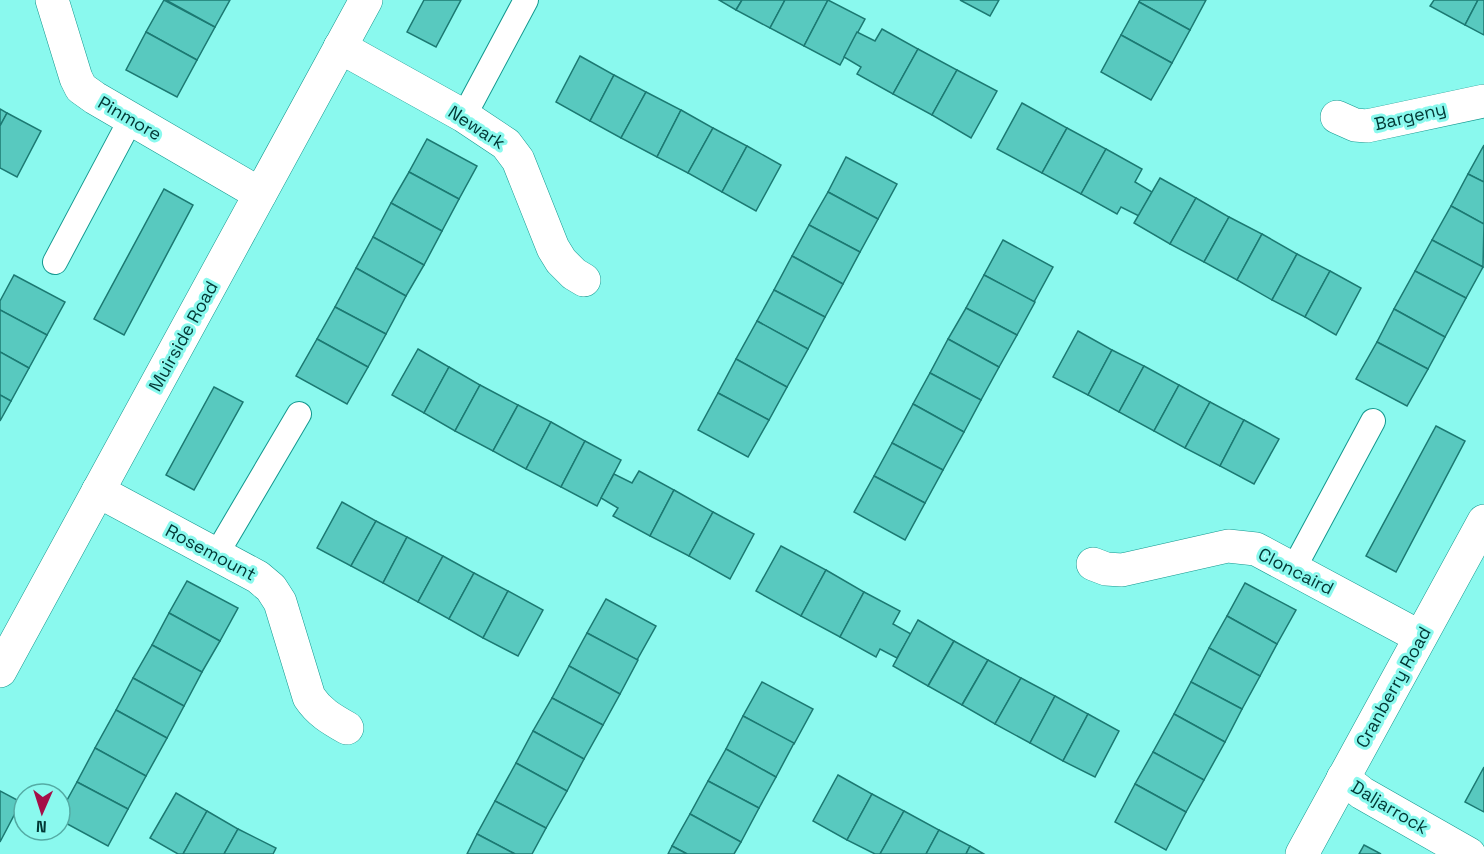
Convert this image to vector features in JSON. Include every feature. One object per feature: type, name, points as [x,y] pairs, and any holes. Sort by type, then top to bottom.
[{"type":"street","name":"Pinmore","points":[[52,0],[81,88],[260,194]]},
{"type":"street","name":"Muirside Road","points":[[0,671],[11,625],[98,491],[366,0]]},
{"type":"street","name":"Newark","points":[[340,47],[464,116],[506,144],[512,150],[553,248],[561,261],[584,280]]},
{"type":"street","name":"Bargeny","points":[[1337,117],[1354,125],[1367,126],[1484,101]]},
{"type":"street","name":"Rosemount","points":[[98,491],[258,577],[272,588],[280,602],[309,697],[327,717],[347,728]]},
{"type":"street","name":"Cranberry Road","points":[[1302,854],[1484,520]]},
{"type":"street","name":"Cloncaird","points":[[1094,564],[1106,569],[1122,570],[1208,549],[1232,546],[1256,549],[1420,637]]},
{"type":"street","name":"Daljarrock","points":[[1343,778],[1362,793],[1467,854]]},
{"type":"lane","points":[[464,116],[526,0]]},
{"type":"lane","points":[[55,261],[131,119]]},
{"type":"lane","points":[[216,555],[299,414]]},
{"type":"lane","points":[[1294,568],[1373,421]]},
{"type":"building","points":[[164,0],[215,27],[197,60],[146,32]]},
{"type":"building","points":[[166,0],[230,0],[215,27]]},
{"type":"building","points":[[424,0],[461,0],[436,47],[407,32]]},
{"type":"building","points":[[719,0],[742,0],[736,10]]},
{"type":"building","points":[[742,0],[785,0],[770,28],[736,10]]},
{"type":"building","points":[[785,0],[828,0],[804,46],[770,28]]},
{"type":"building","points":[[828,0],[865,19],[840,65],[804,46]]},
{"type":"building","points":[[960,0],[999,0],[990,16]]},
{"type":"building","points":[[1140,0],[1206,0],[1190,30],[1139,2]]},
{"type":"building","points":[[1434,0],[1478,0],[1465,25],[1430,6]]},
{"type":"building","points":[[1478,0],[1484,0],[1484,35],[1465,25]]},
{"type":"building","points":[[1139,2],[1190,30],[1172,63],[1121,35]]},
{"type":"building","points":[[882,29],[918,49],[893,94],[857,74],[861,67],[844,57],[857,32],[875,41]]},
{"type":"building","points":[[146,32],[197,60],[177,97],[126,70]]},
{"type":"building","points":[[1121,35],[1172,63],[1151,100],[1101,72]]},
{"type":"building","points":[[918,49],[957,70],[932,115],[893,94]]},
{"type":"building","points":[[580,56],[614,75],[590,121],[556,102]]},
{"type":"building","points":[[957,70],[997,91],[971,138],[932,115]]},
{"type":"building","points":[[614,75],[646,92],[621,138],[590,121]]},
{"type":"building","points":[[646,92],[681,110],[657,157],[621,138]]},
{"type":"building","points":[[1022,103],[1067,128],[1042,173],[997,149]]},
{"type":"building","points":[[0,109],[7,113],[0,126]]},
{"type":"building","points":[[681,110],[713,128],[688,173],[657,157]]},
{"type":"building","points":[[7,113],[41,131],[17,177],[0,168],[0,126]]},
{"type":"building","points":[[713,128],[747,146],[722,192],[688,173]]},
{"type":"building","points":[[1067,128],[1106,149],[1081,194],[1042,173]]},
{"type":"building","points":[[427,139],[477,166],[459,199],[409,172]]},
{"type":"building","points":[[1484,145],[1484,182],[1468,174]]},
{"type":"building","points":[[747,146],[781,165],[756,211],[722,192]]},
{"type":"building","points":[[1106,149],[1142,169],[1135,182],[1152,192],[1139,216],[1121,207],[1117,214],[1081,194]]},
{"type":"building","points":[[846,157],[897,184],[878,219],[828,192]]},
{"type":"building","points":[[409,172],[459,199],[442,231],[391,203]]},
{"type":"building","points":[[1468,174],[1484,182],[1484,224],[1451,206]]},
{"type":"building","points":[[1160,178],[1196,198],[1170,244],[1134,223]]},
{"type":"building","points":[[164,189],[193,205],[124,335],[94,319]]},
{"type":"building","points":[[828,192],[878,219],[860,252],[809,225]]},
{"type":"building","points":[[1196,198],[1229,217],[1204,262],[1170,244]]},
{"type":"building","points":[[391,203],[442,231],[424,265],[373,237]]},
{"type":"building","points":[[1451,206],[1484,224],[1483,267],[1432,240]]},
{"type":"building","points":[[1229,217],[1262,234],[1237,280],[1204,262]]},
{"type":"building","points":[[809,225],[860,252],[843,284],[792,256]]},
{"type":"building","points":[[1262,234],[1297,254],[1272,300],[1237,280]]},
{"type":"building","points":[[373,237],[424,265],[406,296],[356,268]]},
{"type":"building","points":[[1003,240],[1053,267],[1034,302],[984,275]]},
{"type":"building","points":[[1432,240],[1483,267],[1466,298],[1415,271]]},
{"type":"building","points":[[1297,254],[1330,271],[1305,317],[1272,300]]},
{"type":"building","points":[[792,256],[843,284],[825,317],[774,290]]},
{"type":"building","points":[[356,268],[406,296],[386,334],[335,307]]},
{"type":"building","points":[[1330,271],[1361,288],[1336,335],[1305,317]]},
{"type":"building","points":[[1415,271],[1466,298],[1445,337],[1394,309]]},
{"type":"building","points":[[14,275],[65,302],[47,335],[0,310],[0,301]]},
{"type":"building","points":[[984,275],[1035,302],[1017,335],[966,308]]},
{"type":"building","points":[[774,290],[825,317],[808,349],[757,321]]},
{"type":"building","points":[[335,307],[386,334],[368,367],[317,339]]},
{"type":"building","points":[[966,308],[1017,335],[999,367],[948,339]]},
{"type":"building","points":[[1394,309],[1445,337],[1428,369],[1377,342]]},
{"type":"building","points":[[0,310],[47,335],[29,368],[0,352]]},
{"type":"building","points":[[757,321],[808,349],[787,387],[736,359]]},
{"type":"building","points":[[1078,331],[1112,350],[1088,395],[1053,377]]},
{"type":"building","points":[[317,339],[368,367],[347,404],[296,376]]},
{"type":"building","points":[[948,339],[999,367],[981,400],[930,373]]},
{"type":"building","points":[[1377,342],[1428,369],[1407,406],[1356,379]]},
{"type":"building","points":[[418,349],[449,367],[424,413],[392,395]]},
{"type":"building","points":[[1112,350],[1144,366],[1119,412],[1088,395]]},
{"type":"building","points":[[0,352],[29,368],[11,401],[0,395]]},
{"type":"building","points":[[736,359],[787,387],[769,420],[718,393]]},
{"type":"building","points":[[1144,366],[1179,385],[1154,431],[1119,412]]},
{"type":"building","points":[[449,367],[480,385],[455,431],[424,413]]},
{"type":"building","points":[[930,373],[981,400],[964,432],[913,404]]},
{"type":"building","points":[[480,385],[518,405],[493,451],[455,431]]},
{"type":"building","points":[[1179,385],[1210,402],[1185,448],[1154,431]]},
{"type":"building","points":[[214,387],[243,402],[194,490],[166,475]]},
{"type":"building","points":[[718,393],[769,420],[748,457],[698,430]]},
{"type":"building","points":[[0,395],[11,401],[0,421]]},
{"type":"building","points":[[1210,402],[1244,420],[1220,466],[1185,448]]},
{"type":"building","points":[[913,404],[964,432],[943,470],[892,443]]},
{"type":"building","points":[[518,405],[551,422],[526,469],[493,451]]},
{"type":"building","points":[[1244,420],[1279,439],[1254,484],[1220,466]]},
{"type":"building","points":[[551,422],[585,441],[561,487],[526,469]]},
{"type":"building","points":[[1436,426],[1465,441],[1396,572],[1366,556]]},
{"type":"building","points":[[585,441],[621,460],[597,506],[561,487]]},
{"type":"building","points":[[892,443],[943,470],[925,503],[874,476]]},
{"type":"building","points":[[639,471],[674,490],[650,536],[613,516],[618,508],[601,498],[614,474],[632,483]]},
{"type":"building","points":[[874,476],[925,503],[905,540],[854,512]]},
{"type":"building","points":[[674,490],[713,512],[689,556],[650,536]]},
{"type":"building","points":[[342,502],[376,521],[351,566],[317,548]]},
{"type":"building","points":[[713,512],[754,534],[730,579],[689,556]]},
{"type":"building","points":[[376,521],[407,537],[383,583],[351,566]]},
{"type":"building","points":[[407,537],[443,556],[418,602],[383,583]]},
{"type":"building","points":[[781,546],[826,570],[801,616],[756,591]]},
{"type":"building","points":[[443,556],[474,573],[449,619],[418,602]]},
{"type":"building","points":[[826,570],[864,592],[840,637],[801,616]]},
{"type":"building","points":[[474,573],[508,591],[483,638],[449,619]]},
{"type":"building","points":[[187,581],[238,608],[220,641],[169,613]]},
{"type":"building","points":[[1245,583],[1296,610],[1277,644],[1227,616]]},
{"type":"building","points":[[508,591],[543,610],[518,656],[483,638]]},
{"type":"building","points":[[864,592],[900,611],[893,624],[911,634],[897,658],[880,649],[876,657],[840,637]]},
{"type":"building","points":[[606,599],[656,626],[637,660],[587,633]]},
{"type":"building","points":[[169,613],[220,641],[202,672],[152,645]]},
{"type":"building","points":[[1227,616],[1277,644],[1260,676],[1209,648]]},
{"type":"building","points":[[918,620],[954,641],[928,686],[893,666]]},
{"type":"building","points":[[587,633],[638,660],[620,694],[569,666]]},
{"type":"building","points":[[954,641],[988,660],[962,705],[928,686]]},
{"type":"building","points":[[152,645],[202,672],[184,706],[133,678]]},
{"type":"building","points":[[1209,648],[1260,676],[1242,709],[1191,682]]},
{"type":"building","points":[[988,660],[1021,678],[995,724],[962,705]]},
{"type":"building","points":[[569,666],[620,694],[603,725],[552,698]]},
{"type":"building","points":[[133,678],[184,706],[167,738],[116,710]]},
{"type":"building","points":[[1021,678],[1055,696],[1030,743],[995,724]]},
{"type":"building","points":[[762,682],[813,709],[794,744],[743,716]]},
{"type":"building","points":[[1191,682],[1242,709],[1225,742],[1174,714]]},
{"type":"building","points":[[1055,696],[1088,714],[1063,761],[1030,743]]},
{"type":"building","points":[[552,698],[603,725],[584,759],[533,731]]},
{"type":"building","points":[[116,710],[167,738],[146,776],[95,748]]},
{"type":"building","points":[[1088,714],[1119,731],[1095,777],[1063,761]]},
{"type":"building","points":[[1174,714],[1225,742],[1204,780],[1153,752]]},
{"type":"building","points":[[743,716],[794,743],[776,777],[726,749]]},
{"type":"building","points":[[533,731],[584,759],[567,791],[516,763]]},
{"type":"building","points":[[95,748],[146,776],[128,809],[77,782]]},
{"type":"building","points":[[726,749],[776,777],[759,808],[708,781]]},
{"type":"building","points":[[1153,752],[1204,780],[1186,812],[1135,784]]},
{"type":"building","points":[[516,763],[567,791],[546,828],[495,801]]},
{"type":"building","points":[[1484,767],[1484,812],[1465,802]]},
{"type":"building","points":[[838,775],[872,794],[847,840],[813,821]]},
{"type":"building","points":[[708,781],[759,808],[741,842],[690,814]]},
{"type":"building","points":[[77,782],[128,809],[108,846],[72,826],[72,791]]},
{"type":"building","points":[[1135,784],[1186,812],[1166,850],[1115,822]]},
{"type":"building","points":[[0,791],[12,797],[12,819],[0,842]]},
{"type":"building","points":[[176,793],[207,811],[183,854],[178,854],[150,838]]},
{"type":"building","points":[[872,794],[904,811],[880,854],[875,854],[847,840]]},
{"type":"building","points":[[495,801],[546,828],[532,854],[515,854],[477,834]]},
{"type":"building","points":[[207,811],[238,829],[224,854],[183,854]]},
{"type":"building","points":[[904,811],[939,830],[926,854],[880,854]]},
{"type":"building","points":[[690,814],[741,842],[734,854],[687,854],[672,846]]},
{"type":"building","points":[[238,829],[276,848],[273,854],[224,854]]},
{"type":"building","points":[[939,830],[970,846],[966,854],[926,854]]},
{"type":"building","points":[[477,834],[515,854],[467,854]]},
{"type":"building","points":[[1364,845],[1381,854],[1359,854]]},
{"type":"building","points":[[672,846],[687,854],[668,854]]},
{"type":"building","points":[[970,846],[984,854],[966,854]]}]
